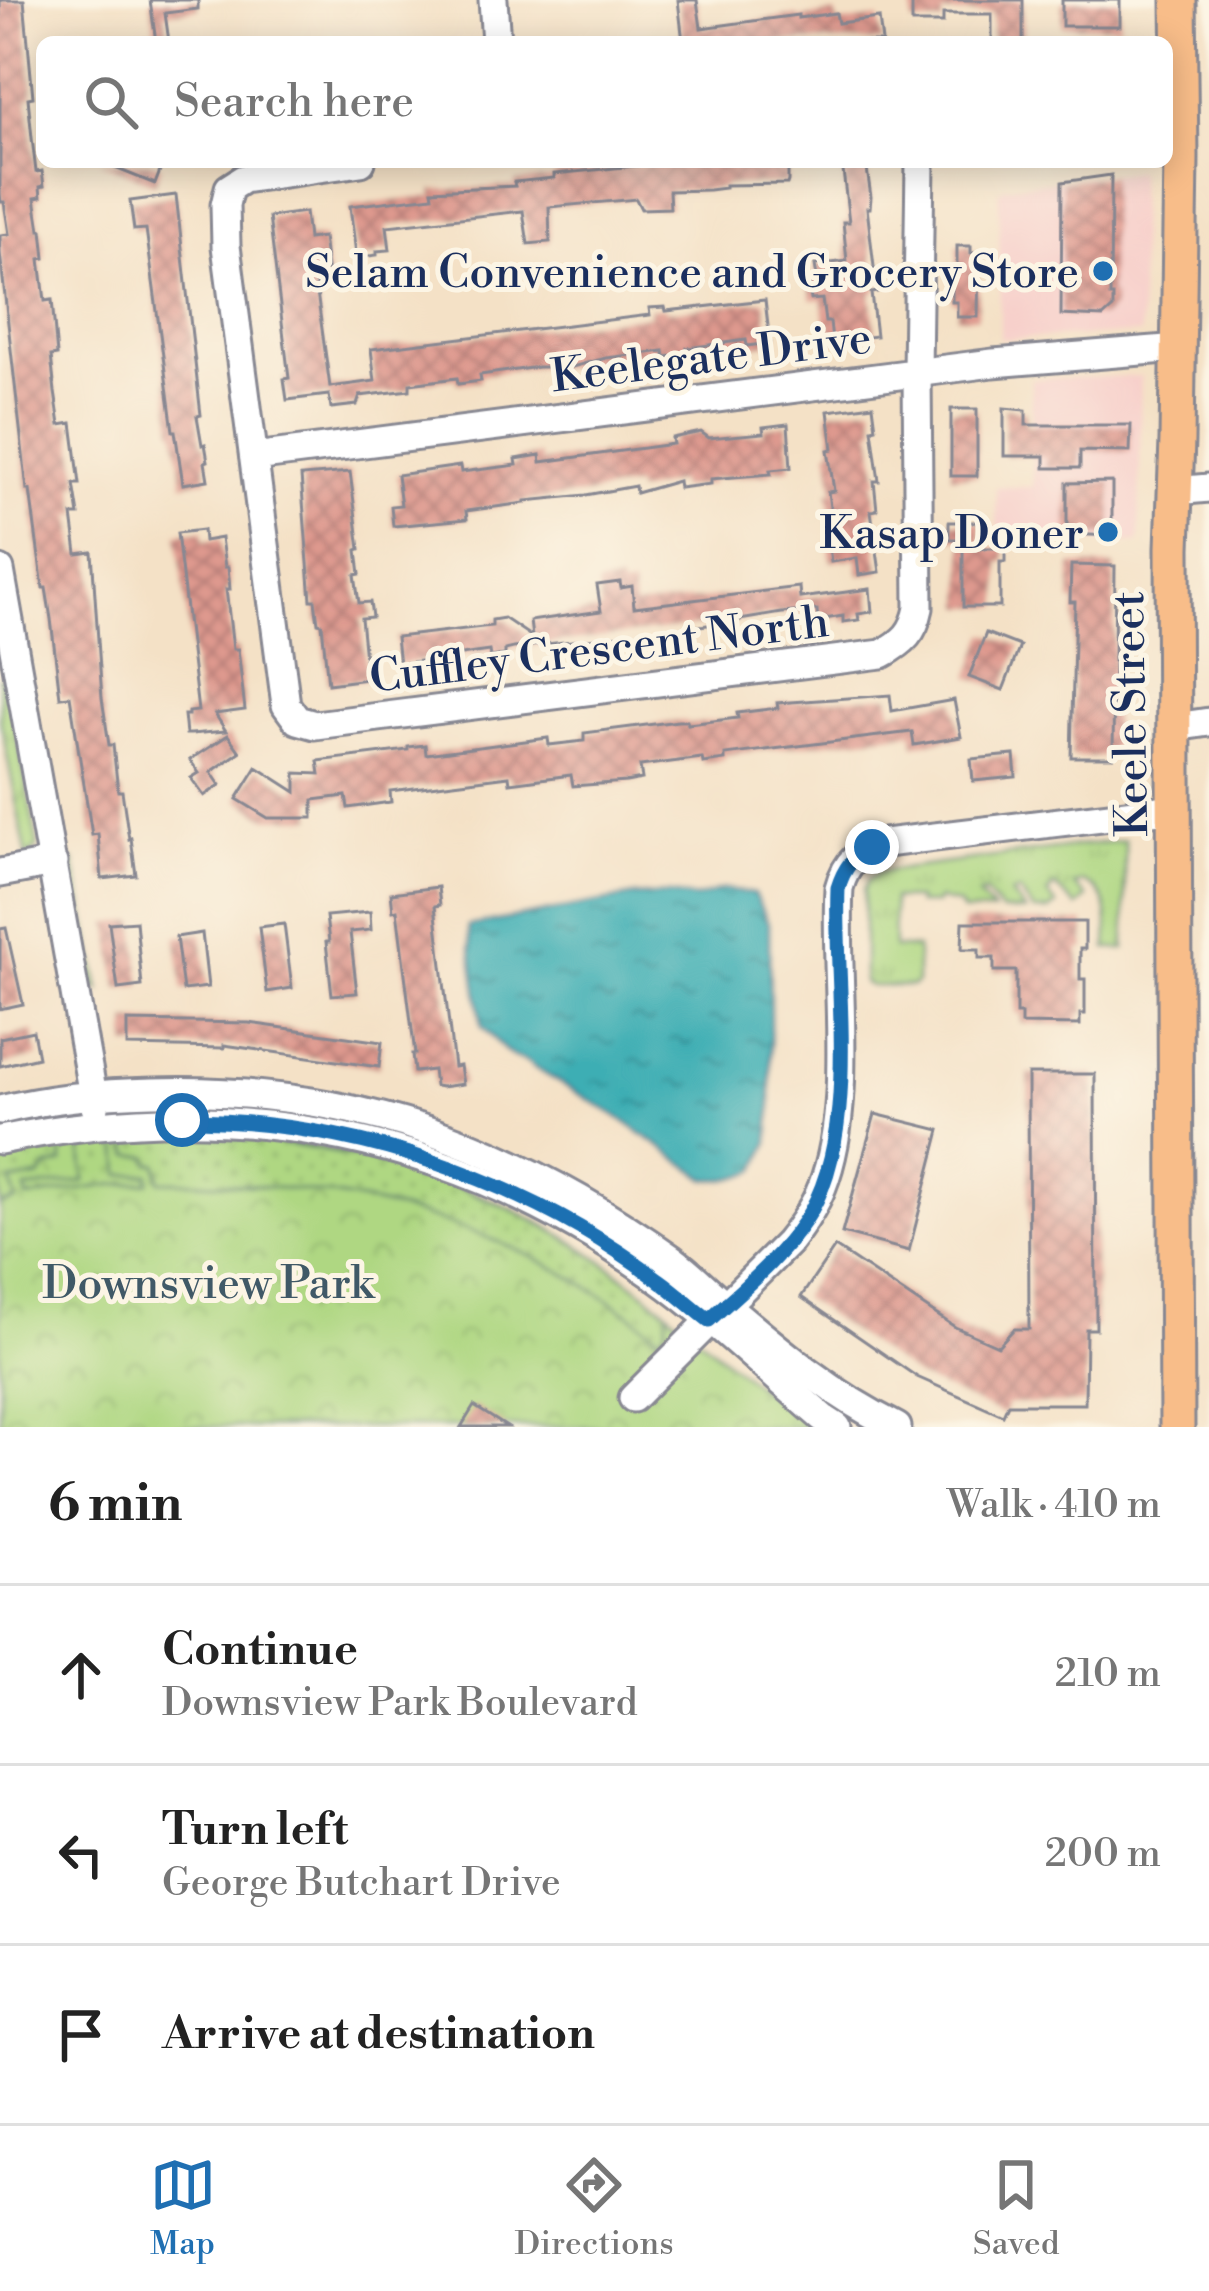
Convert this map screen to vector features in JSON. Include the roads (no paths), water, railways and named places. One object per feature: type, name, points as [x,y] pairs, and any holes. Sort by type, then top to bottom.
[{"type":"main road","name":"Keele Street","points":[[1178,1427],[1174,491],[1179,0]]},
{"type":"street","points":[[493,0],[496,36]]},
{"type":"street","points":[[254,457],[224,205],[229,188],[243,179],[320,168]]},
{"type":"street","points":[[917,372],[920,168]]},
{"type":"street","name":"Keelegate Drive","points":[[254,457],[993,362],[1179,348]]},
{"type":"street","name":"Cuffley Crescent North","points":[[254,457],[286,705],[298,720],[315,725],[434,712],[882,654],[899,645],[915,630],[919,608],[917,372]]},
{"type":"street","points":[[1174,491],[1209,488]]},
{"type":"street","points":[[0,570],[97,1123]]},
{"type":"street","points":[[1174,727],[1209,722]]},
{"type":"street","points":[[633,1398],[788,1243],[823,1186],[838,1110],[838,888],[858,853],[885,843],[1176,808]]},
{"type":"street","points":[[0,873],[53,862]]},
{"type":"street","points":[[0,1110],[94,1094],[261,1094],[362,1111],[427,1129],[493,1154],[599,1210],[677,1263],[717,1313],[837,1427]]},
{"type":"street","points":[[0,1140],[97,1123],[260,1122],[413,1155],[480,1179],[588,1233],[863,1410],[897,1427]]},
{"type":"water","points":[[724,889],[754,894],[769,925],[771,1110],[769,1143],[757,1170],[714,1180],[614,1114],[512,1056],[482,1027],[468,926],[635,896],[695,898]]},
{"type":"place","name":"Selam Convenience and Grocery Store","points":[[1103,271]]},
{"type":"place","name":"Kasap Doner","points":[[1108,532]]},
{"type":"park label","name":"Downsview Park","points":[[208,1282]]}]
